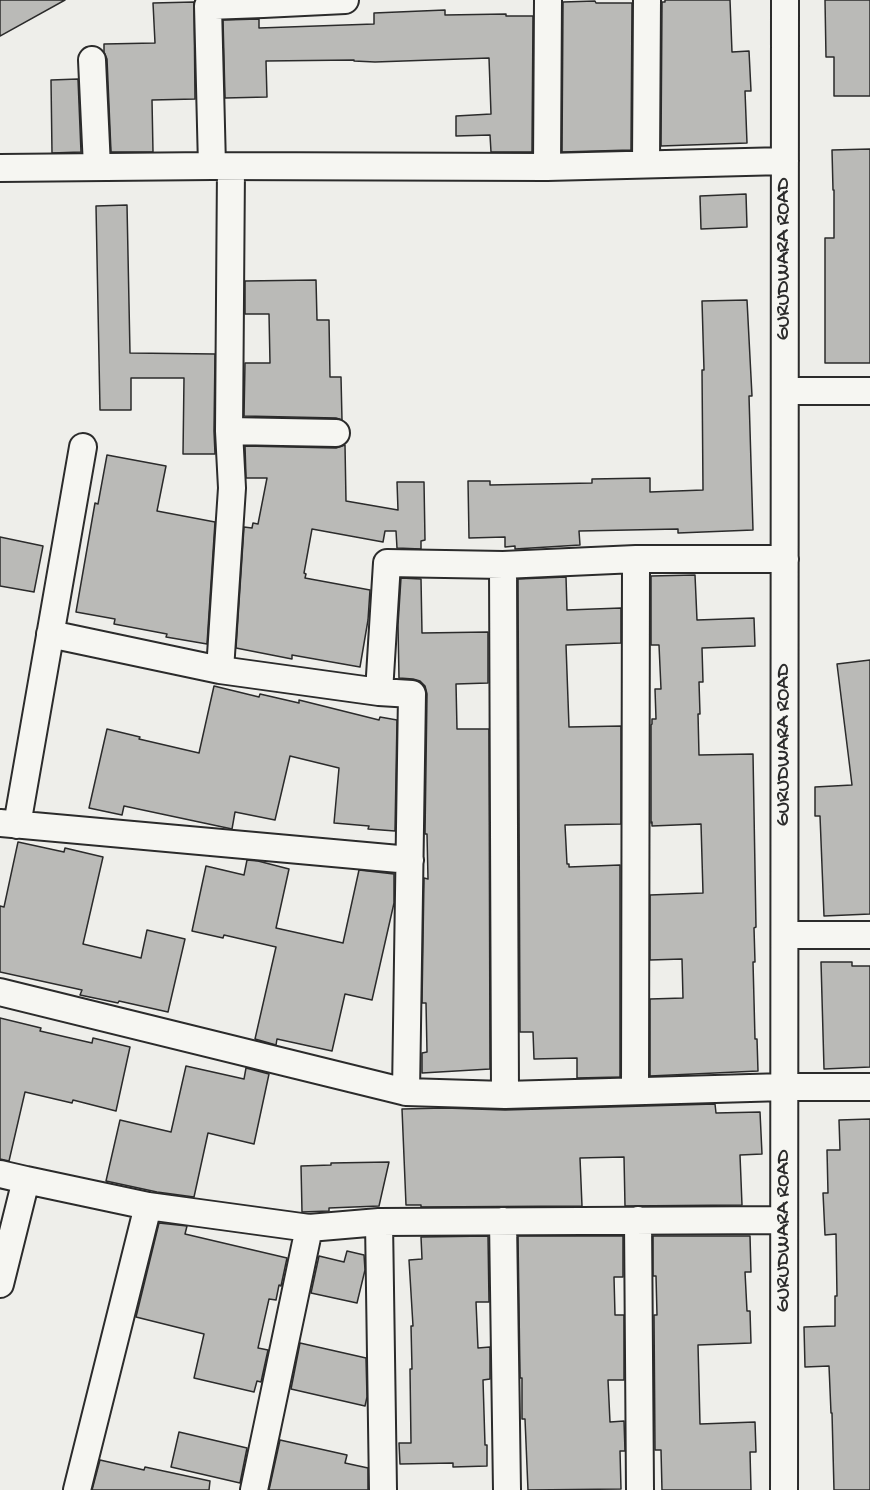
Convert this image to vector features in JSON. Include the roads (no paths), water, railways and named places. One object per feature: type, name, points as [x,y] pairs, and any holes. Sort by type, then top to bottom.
[{"type":"street","points":[[220,670],[232,488],[221,166],[208,6],[345,0]]},
{"type":"street","points":[[547,167],[548,0]]},
{"type":"street","points":[[646,163],[647,0]]},
{"type":"street","name":"GURUDWARA ROAD","points":[[784,1490],[785,0]]},
{"type":"street","points":[[92,60],[97,167]]},
{"type":"street","points":[[0,168],[547,167],[785,161]]},
{"type":"street","points":[[785,391],[870,391]]},
{"type":"street","points":[[229,431],[336,433]]},
{"type":"street","points":[[83,447],[50,634],[9,824],[410,860]]},
{"type":"street","points":[[635,1091],[636,559]]},
{"type":"street","points":[[379,692],[387,563],[503,565],[636,559],[785,559]]},
{"type":"street","points":[[503,565],[505,1095]]},
{"type":"street","points":[[50,634],[220,670],[379,692],[412,694],[406,1092]]},
{"type":"street","points":[[785,935],[870,935]]},
{"type":"street","points":[[0,992],[406,1092],[505,1095],[785,1087],[870,1087]]},
{"type":"street","points":[[0,1174],[148,1206],[309,1228],[379,1222],[784,1220]]},
{"type":"street","points":[[0,1284],[26,1180]]},
{"type":"street","points":[[77,1490],[148,1206]]},
{"type":"street","points":[[638,1220],[640,1490]]},
{"type":"street","points":[[503,1221],[507,1490]]},
{"type":"street","points":[[379,1222],[383,1490]]},
{"type":"street","points":[[254,1490],[309,1228]]}]
